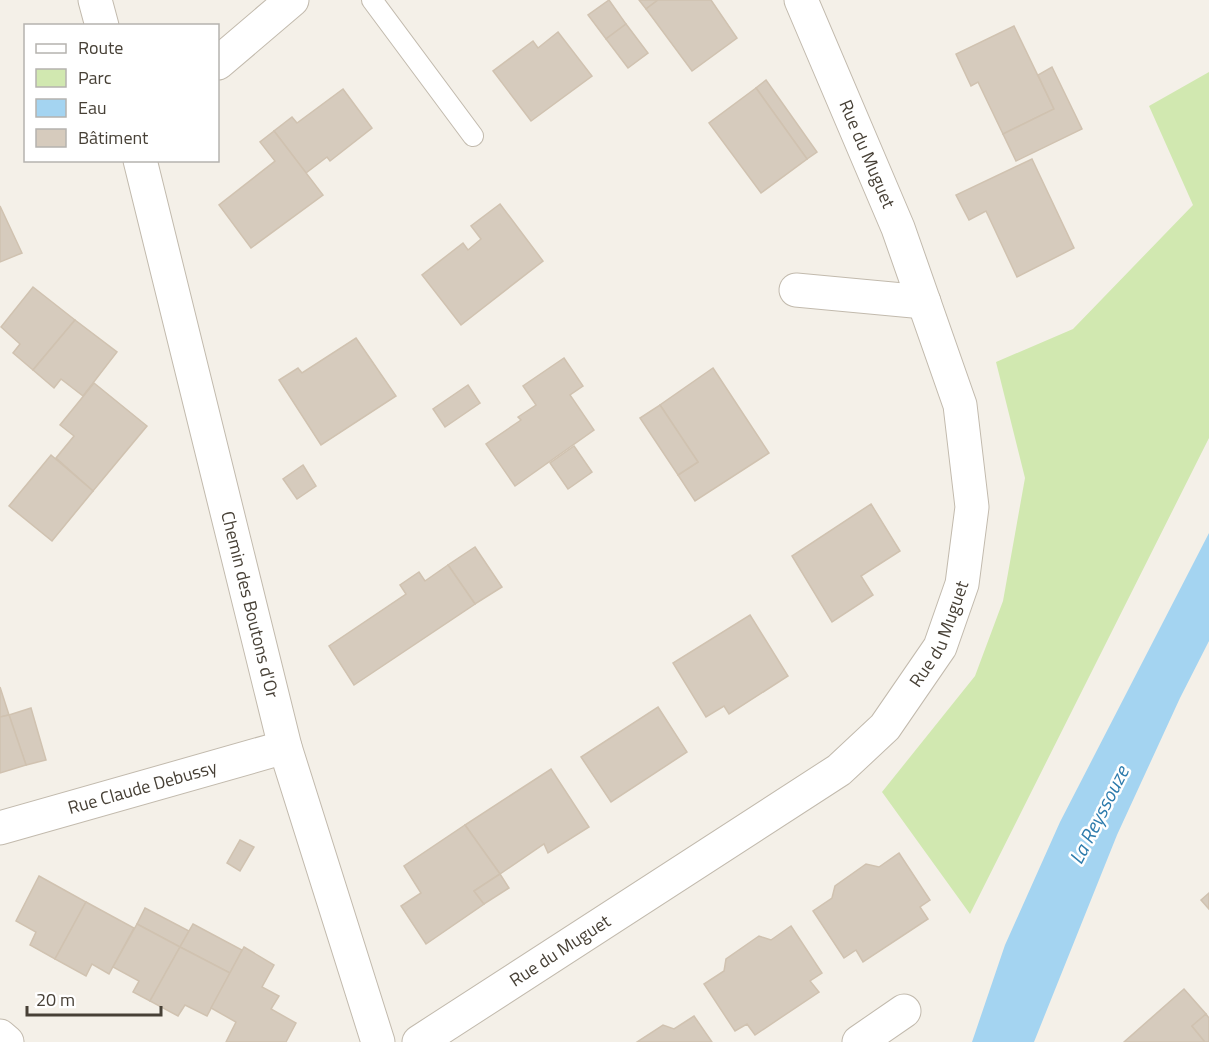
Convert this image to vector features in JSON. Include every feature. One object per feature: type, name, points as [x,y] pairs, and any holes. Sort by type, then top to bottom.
[{"type":"street","points":[[95,0],[101,24]]},
{"type":"street","points":[[219,62],[292,0]]},
{"type":"street","name":"Rue du Muguet","points":[[420,1042],[839,770],[885,727],[940,647],[962,584],[972,507],[960,405],[898,228],[801,0]]},
{"type":"street","name":"Chemin des Boutons d'Or","points":[[140,162],[285,747],[378,1042]]},
{"type":"street","points":[[796,290],[924,302]]},
{"type":"street","name":"Rue Claude Debussy","points":[[0,828],[285,747]]},
{"type":"street","points":[[859,1042],[904,1011]]},
{"type":"street","points":[[0,1036],[7,1042]]},
{"type":"lane","points":[[372,0],[473,136]]},
{"type":"green space","points":[[1209,72],[1209,438],[970,914],[882,792],[975,676],[1003,601],[1025,478],[996,362],[1073,329],[1193,205],[1149,106]]},
{"type":"water","name":"La Reyssouze","points":[[1209,533],[1209,641],[1117,835],[1034,1042],[972,1042],[1005,945],[1060,822]]},
{"type":"building","points":[[609,0],[626,24],[606,39],[588,15]]},
{"type":"building","points":[[639,0],[658,0],[646,9]]},
{"type":"building","points":[[658,0],[711,0],[737,38],[692,71],[646,9]]},
{"type":"building","points":[[626,24],[648,53],[628,68],[606,39]]},
{"type":"building","points":[[1014,26],[1054,109],[1003,134],[978,82],[971,86],[956,54]]},
{"type":"building","points":[[558,32],[592,76],[531,121],[493,71],[533,41],[538,48]]},
{"type":"building","points":[[1052,67],[1082,129],[1016,161],[1003,134],[1054,109],[1038,75]]},
{"type":"building","points":[[766,80],[817,152],[807,159],[756,88]]},
{"type":"building","points":[[756,88],[807,159],[761,193],[709,123]]},
{"type":"building","points":[[343,89],[372,128],[330,161],[327,157],[306,173],[274,131],[292,117],[297,123]]},
{"type":"building","points":[[274,131],[323,195],[251,248],[219,205],[275,161],[260,142]]},
{"type":"building","points":[[1032,159],[1074,248],[1017,277],[986,211],[969,220],[956,195]]},
{"type":"building","points":[[500,204],[543,261],[461,325],[422,275],[463,243],[468,250],[481,239],[471,226]]},
{"type":"building","points":[[0,206],[22,253],[0,262]]},
{"type":"building","points":[[33,287],[75,320],[33,370],[13,353],[20,344],[1,327]]},
{"type":"building","points":[[75,320],[117,352],[83,396],[61,379],[54,388],[33,370]]},
{"type":"building","points":[[356,338],[396,396],[321,445],[279,380],[298,368],[302,373]]},
{"type":"building","points":[[564,358],[583,386],[570,395],[594,430],[515,486],[486,444],[521,420],[518,417],[536,405],[523,386]]},
{"type":"building","points":[[713,368],[769,453],[695,501],[678,475],[698,462],[660,405]]},
{"type":"building","points":[[94,383],[147,426],[93,491],[56,458],[74,436],[60,425]]},
{"type":"building","points":[[468,385],[480,403],[445,427],[433,409]]},
{"type":"building","points":[[660,405],[698,462],[678,475],[640,418]]},
{"type":"building","points":[[574,446],[592,472],[568,489],[550,463]]},
{"type":"building","points":[[51,455],[93,491],[52,541],[9,506]]},
{"type":"building","points":[[303,465],[316,486],[297,499],[283,479]]},
{"type":"building","points":[[871,504],[900,551],[861,576],[873,595],[832,622],[792,556]]},
{"type":"building","points":[[475,547],[502,587],[475,604],[448,565]]},
{"type":"building","points":[[448,565],[475,604],[354,685],[329,646],[406,594],[400,585],[419,572],[425,581]]},
{"type":"building","points":[[750,615],[788,676],[729,714],[724,706],[706,717],[673,663]]},
{"type":"building","points":[[0,687],[9,715],[0,717]]},
{"type":"building","points":[[658,707],[687,752],[611,802],[581,757]]},
{"type":"building","points":[[31,708],[46,760],[26,765],[9,715]]},
{"type":"building","points":[[9,715],[26,765],[0,773],[0,717]]},
{"type":"building","points":[[551,769],[589,827],[548,853],[544,844],[500,874],[465,825]]},
{"type":"building","points":[[465,825],[500,874],[474,891],[484,904],[426,944],[401,906],[421,893],[404,866]]},
{"type":"building","points":[[240,840],[254,847],[240,871],[227,863]]},
{"type":"building","points":[[899,853],[930,900],[920,907],[928,919],[863,962],[856,950],[844,958],[813,911],[832,898],[835,886],[866,864],[879,867]]},
{"type":"building","points":[[500,874],[509,888],[484,904],[474,891]]},
{"type":"building","points":[[39,876],[86,902],[55,959],[30,945],[36,932],[16,921]]},
{"type":"building","points":[[1209,893],[1209,909],[1201,900]]},
{"type":"building","points":[[86,902],[134,928],[109,974],[92,964],[86,976],[55,959]]},
{"type":"building","points":[[145,908],[189,931],[180,947],[137,924]]},
{"type":"building","points":[[137,924],[180,947],[150,1001],[133,992],[139,981],[113,967]]},
{"type":"building","points":[[193,924],[242,950],[230,973],[180,947]]},
{"type":"building","points":[[791,926],[822,973],[810,981],[819,992],[755,1035],[747,1024],[735,1031],[704,984],[724,971],[726,959],[759,936],[771,940]]},
{"type":"building","points":[[180,947],[230,973],[207,1016],[185,1005],[178,1016],[150,1001]]},
{"type":"building","points":[[244,947],[274,965],[262,987],[279,996],[271,1009],[296,1023],[286,1042],[226,1042],[236,1022],[211,1008]]},
{"type":"building","points":[[1184,989],[1206,1014],[1192,1026],[1205,1042],[1124,1042]]},
{"type":"building","points":[[1206,1014],[1209,1018],[1209,1042],[1205,1042],[1192,1026]]},
{"type":"building","points":[[694,1016],[712,1042],[637,1042],[663,1025],[674,1029]]}]
